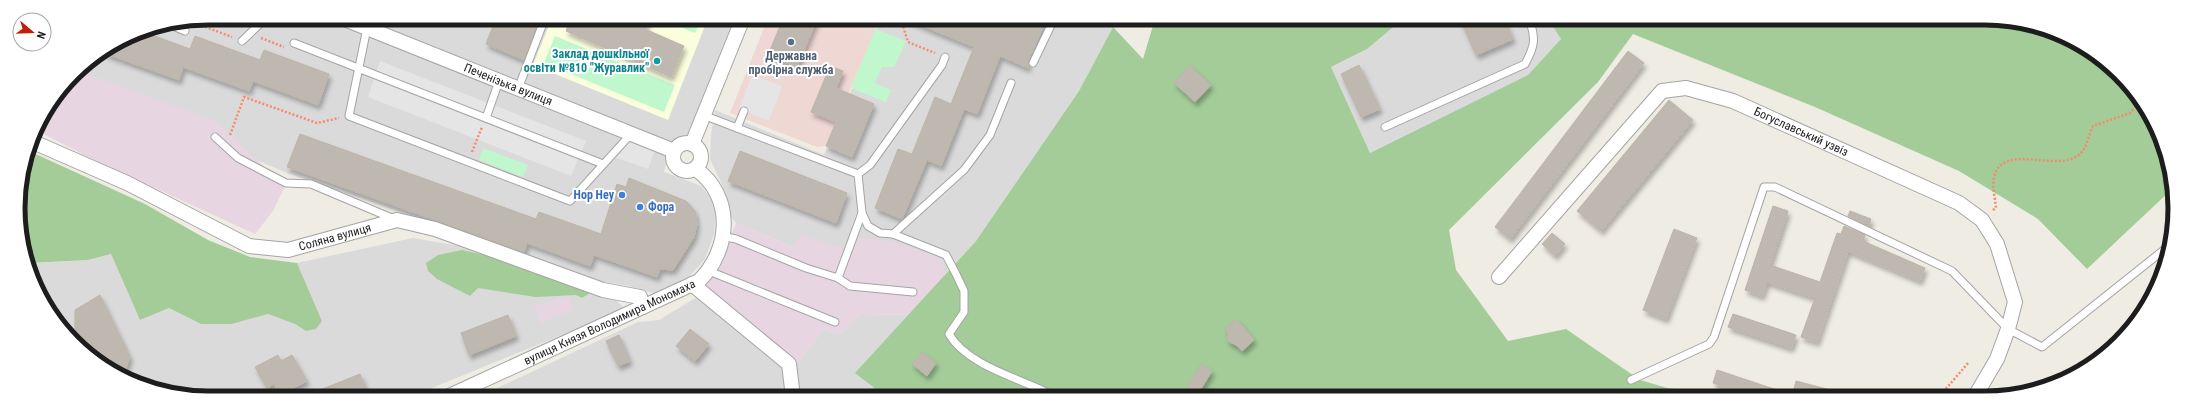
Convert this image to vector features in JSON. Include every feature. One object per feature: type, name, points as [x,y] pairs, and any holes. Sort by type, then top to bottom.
[{"type":"street","name":"Печенізька вулиця","points":[[359,25],[674,151]]},
{"type":"street","points":[[692,144],[740,25]]},
{"type":"street","name":"Богуславський узвіз","points":[[1499,277],[1662,91],[1674,88],[1686,88],[1734,101],[1959,203],[1982,220],[1997,244],[2015,302],[2008,329],[1997,359],[1978,391]]},
{"type":"street","points":[[683,143],[692,144],[699,149],[701,157],[696,169],[688,172],[680,170],[673,160],[674,151],[683,143]]},
{"type":"street","name":"Соляна вулиця","points":[[37,144],[127,183],[249,246],[288,250],[397,220],[436,229],[603,290],[640,297],[643,308]]},
{"type":"street","name":"вулиця Князя Володимира Мономаха","points":[[461,391],[643,308],[692,284],[709,271],[717,254],[722,236],[724,214],[719,195],[708,178],[696,169]]},
{"type":"street","points":[[692,284],[790,364],[795,391]]},
{"type":"lane","points":[[242,41],[259,25]]},
{"type":"lane","points":[[518,89],[542,25]]},
{"type":"lane","points":[[1033,64],[1051,25]]},
{"type":"lane","points":[[1385,127],[1525,64],[1534,48],[1533,31],[1531,25]]},
{"type":"lane","points":[[178,28],[185,31]]},
{"type":"lane","points":[[366,28],[349,116],[570,201],[630,134]]},
{"type":"lane","points":[[294,43],[603,164]]},
{"type":"lane","points":[[858,174],[875,159],[942,65],[945,57]]},
{"type":"lane","points":[[486,118],[499,81]]},
{"type":"lane","points":[[893,234],[964,170],[990,135],[1012,83]]},
{"type":"lane","points":[[737,128],[744,111]]},
{"type":"lane","points":[[703,115],[858,174]]},
{"type":"lane","points":[[215,137],[238,158],[286,183],[311,184],[397,220]]},
{"type":"lane","points":[[858,174],[862,213],[868,226],[880,233],[893,234],[946,255],[964,291],[964,312],[949,334],[954,344],[983,363],[1043,391]]},
{"type":"lane","points":[[1631,380],[1709,344],[1714,337],[1764,187],[1775,187],[1952,271],[2008,329],[2042,347],[2163,251]]},
{"type":"lane","points":[[838,278],[862,213]]},
{"type":"lane","points":[[722,236],[736,239],[806,268],[838,278],[850,286],[913,292]]},
{"type":"lane","points":[[709,271],[835,322]]},
{"type":"path","points":[[201,25],[242,41]]},
{"type":"path","points":[[902,25],[908,42],[945,57]]},
{"type":"path","points":[[232,127],[244,97],[317,122],[349,116]]},
{"type":"path","points":[[1982,220],[1996,208],[1994,179],[1997,170],[2006,161],[2026,158],[2044,162],[2066,161],[2080,154],[2093,126],[2130,113],[2137,106]]},
{"type":"path","points":[[1944,391],[1969,362]]},
{"type":"shaded area","points":[[196,25],[733,25],[690,133],[672,141],[664,172],[701,186],[716,204],[714,234],[705,259],[687,279],[659,295],[629,286],[600,281],[287,173],[74,83],[87,70],[106,56],[127,44],[161,31]]},
{"type":"shaded area","points":[[549,25],[705,25],[668,120],[533,65]]},
{"type":"shaded area","points":[[765,25],[877,25],[826,146],[817,147],[730,113]]},
{"type":"shaded area","points":[[878,25],[1114,25],[1079,91],[976,241],[944,275],[853,251],[793,247],[736,223],[731,217],[725,191],[710,159],[711,135],[715,110],[824,155]]},
{"type":"shaded area","points":[[1396,25],[1552,25],[1561,39],[1528,75],[1370,153],[1331,67],[1367,49]]},
{"type":"shaded area","points":[[380,61],[586,141],[571,176],[368,97]]},
{"type":"shaded area","points":[[84,73],[214,120],[285,186],[273,211],[255,234],[94,160],[41,133],[56,106],[70,87]]},
{"type":"shaded area","points":[[752,75],[782,86],[769,121],[739,109]]},
{"type":"shaded area","points":[[631,134],[657,145],[648,169],[611,156]]},
{"type":"shaded area","points":[[736,223],[793,247],[800,235],[853,251],[860,237],[899,243],[942,258],[946,283],[916,315],[859,314],[840,334],[823,329],[796,366],[789,364],[699,290],[725,250]]},
{"type":"shaded area","points":[[413,238],[478,249],[615,299],[625,309],[425,391],[196,391],[161,385],[138,377],[106,360],[87,346],[70,329],[56,310],[44,289],[34,263],[88,260],[111,254],[140,320],[169,308],[201,324],[232,324],[268,314],[295,324],[306,331],[322,321],[297,263]]},
{"type":"shaded area","points":[[569,296],[573,310],[541,324],[534,306]]},
{"type":"shaded area","points":[[697,297],[796,366],[823,329],[840,334],[859,314],[916,315],[1257,391],[491,391],[638,322],[659,320]]},
{"type":"green space","points":[[676,25],[699,25],[695,33]]},
{"type":"green space","points":[[1153,25],[1396,25],[1367,49],[1331,67],[1370,153],[1528,75],[1561,39],[1552,25],[1997,25],[2032,31],[2055,39],[2087,56],[2106,70],[2123,87],[2137,106],[2149,127],[2162,161],[2168,193],[2087,269],[2038,219],[1959,171],[1815,107],[1633,34],[1598,82],[1449,230],[1456,270],[1508,341],[1566,329],[1640,380],[1667,388],[1689,391],[878,391],[855,373],[976,241],[1079,91],[1113,27],[1143,59]]},
{"type":"green space","points":[[875,29],[906,41],[894,67],[882,67],[875,83],[891,90],[886,102],[851,88]]},
{"type":"green space","points":[[555,36],[675,85],[664,112],[544,63]]},
{"type":"green space","points":[[483,148],[528,165],[523,177],[479,160]]},
{"type":"green space","points":[[34,153],[145,204],[208,240],[250,257],[297,263],[322,321],[316,329],[306,331],[295,324],[268,314],[232,324],[201,324],[169,308],[140,320],[111,254],[88,260],[34,263],[25,220],[25,196]]},
{"type":"green space","points":[[462,250],[498,258],[590,293],[582,298],[576,295],[536,297],[478,288],[470,296],[437,279],[428,271],[426,263],[438,255]]},
{"type":"building","points":[[493,25],[537,25],[524,60],[486,44]]},
{"type":"building","name":"Заклад дошкільної освіти №810 \"Журавлик\"","points":[[568,25],[646,25],[645,29],[684,46],[671,77],[566,31]]},
{"type":"building","name":"Державна пробірна служба","points":[[780,25],[814,25],[797,67],[768,55]]},
{"type":"building","points":[[921,25],[1044,25],[1028,61],[1028,68],[1000,56],[977,114],[964,109],[941,166],[927,160],[902,219],[875,208],[898,149],[912,154],[935,97],[951,104],[974,47]]},
{"type":"building","points":[[1463,25],[1507,25],[1513,39],[1476,55]]},
{"type":"building","points":[[151,34],[190,49],[195,36],[260,60],[264,50],[329,74],[318,105],[253,81],[249,91],[183,67],[179,80],[108,55],[127,44]]},
{"type":"building","points":[[1628,51],[1644,63],[1510,239],[1495,227]]},
{"type":"building","points":[[1189,65],[1211,85],[1195,102],[1174,83]]},
{"type":"building","points":[[1359,65],[1380,109],[1361,117],[1341,74]]},
{"type":"building","points":[[830,66],[843,71],[836,88],[874,104],[852,157],[826,146],[836,122],[811,112]]},
{"type":"building","points":[[1669,100],[1693,120],[1601,231],[1577,211]]},
{"type":"building","points":[[300,134],[536,219],[539,212],[601,234],[617,184],[626,187],[629,178],[686,201],[695,211],[697,224],[694,237],[673,270],[660,269],[657,277],[594,255],[590,266],[527,243],[524,252],[287,167]]},
{"type":"building","points":[[740,151],[847,193],[836,223],[728,181]]},
{"type":"building","points":[[1773,206],[1788,211],[1770,265],[1820,282],[1837,233],[1841,234],[1844,226],[1865,235],[1863,241],[1925,268],[1920,281],[1848,251],[1817,342],[1801,337],[1815,298],[1767,282],[1762,296],[1745,290]]},
{"type":"building","points":[[1850,211],[1871,219],[1869,226],[1848,216]]},
{"type":"building","points":[[1674,229],[1697,238],[1666,319],[1643,310]]},
{"type":"building","points":[[1552,233],[1565,244],[1555,256],[1542,244]]},
{"type":"building","points":[[100,295],[130,357],[125,371],[106,360],[87,346],[75,333],[75,310]]},
{"type":"building","points":[[1733,314],[1796,335],[1791,348],[1728,327]]},
{"type":"building","points":[[508,315],[516,336],[469,355],[461,333]]},
{"type":"building","points":[[1235,319],[1254,340],[1242,351],[1236,345],[1229,342],[1227,338],[1228,334],[1225,328]]},
{"type":"building","points":[[690,329],[709,344],[695,361],[676,346]]},
{"type":"building","points":[[619,335],[630,361],[618,366],[606,341]]},
{"type":"building","points":[[922,352],[936,363],[927,376],[912,364]]},
{"type":"building","points":[[278,355],[281,361],[292,355],[307,381],[288,391],[278,391],[274,384],[267,388],[255,367]]},
{"type":"building","points":[[1201,364],[1212,371],[1200,391],[1193,391],[1187,387]]},
{"type":"building","points":[[1717,370],[1780,391],[1738,391],[1713,383]]},
{"type":"building","points":[[360,374],[367,391],[318,391]]},
{"type":"building","points":[[1796,381],[1834,391],[1794,391]]},
{"type":"place","name":"Державна пробірна служба","points":[[791,42]]},
{"type":"place","name":"Заклад дошкільної освіти №810 \"Журавлик\"","points":[[657,61]]},
{"type":"place","name":"Hop Hey","points":[[622,195]]},
{"type":"place","name":"Фора","points":[[640,207]]}]
